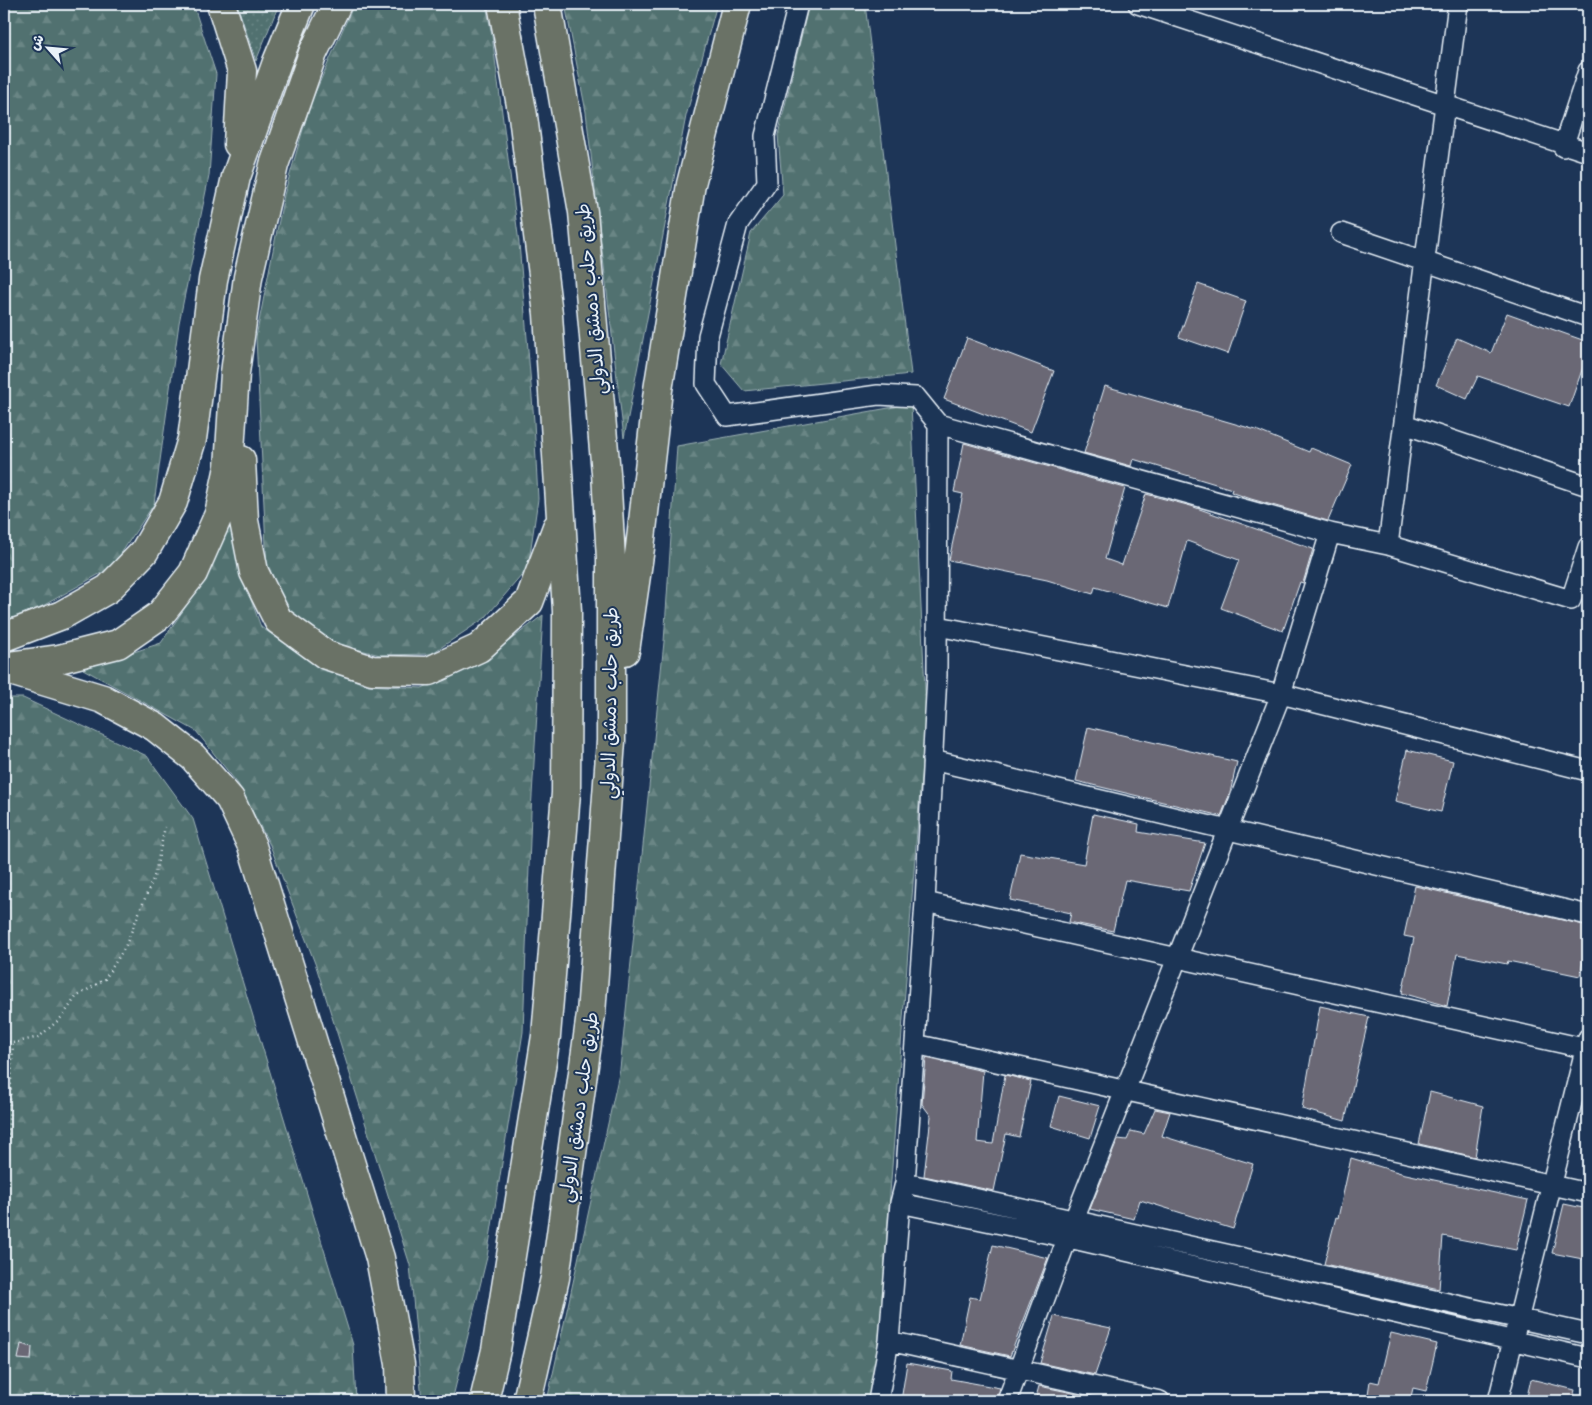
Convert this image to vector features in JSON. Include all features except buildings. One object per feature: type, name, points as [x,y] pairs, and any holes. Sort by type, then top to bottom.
[{"type":"highway","points":[[221,4],[242,71],[236,177]]},
{"type":"highway","points":[[4,637],[62,615],[108,589],[144,552],[173,502],[192,439],[213,280],[236,177],[277,62],[301,4]]},
{"type":"highway","points":[[4,668],[59,659],[118,644],[160,615],[193,573],[219,514],[229,467],[235,373],[248,277],[274,165],[313,53],[337,4]]},
{"type":"highway","points":[[484,1401],[496,1350],[546,1036],[566,793],[567,612],[546,304],[523,116],[502,4]]},
{"type":"highway","name":"طريق حلب دمشق الدولي","points":[[527,1401],[555,1278],[591,1014],[611,741],[611,559],[605,464],[583,212],[547,4]]},
{"type":"highway","points":[[611,741],[640,548],[658,390],[691,184],[737,4]]},
{"type":"highway","points":[[235,373],[244,521],[254,572],[278,620],[326,655],[372,670],[429,671],[479,648],[529,602],[561,514]]},
{"type":"highway","points":[[4,668],[103,700],[155,727],[193,757],[230,799],[252,846],[380,1258],[400,1364],[401,1401]]},
{"type":"street","points":[[798,4],[765,136],[767,183],[738,224],[708,336],[706,384],[727,416],[878,394],[916,397],[938,424],[1330,533],[1388,545],[1571,600],[1588,547]]},
{"type":"street","points":[[1138,4],[1446,105],[1564,146],[1588,152]]},
{"type":"street","points":[[1388,545],[1458,4]]},
{"type":"street","points":[[1564,146],[1588,71]]},
{"type":"street","points":[[1341,233],[1588,317]]},
{"type":"street","points":[[878,1401],[888,1341],[900,1203],[905,1183],[925,902],[937,675],[938,424]]},
{"type":"street","points":[[1404,424],[1588,486]]},
{"type":"street","points":[[1007,1401],[1125,1091],[1281,694],[1330,533]]},
{"type":"street","points":[[938,626],[1281,694],[1588,771]]},
{"type":"street","points":[[932,760],[1588,915]]},
{"type":"street","points":[[925,902],[1177,958],[1587,1045],[1498,1401]]},
{"type":"street","points":[[915,1044],[1588,1193]]},
{"type":"street","points":[[905,1183],[1072,1229],[1513,1342],[1588,1358]]},
{"type":"street","points":[[900,1203],[1072,1229],[1519,1318],[1588,1334]]},
{"type":"street","points":[[888,1341],[1160,1401]]},
{"type":"path","points":[[4,1041],[13,1043],[40,1037],[62,1017],[76,997],[105,979],[125,947],[155,874],[165,827]]},
{"type":"path","points":[[4,1216],[13,1043]]},
{"type":"green space","points":[[4,4],[193,4],[216,74],[209,176],[179,323],[154,504],[112,567],[23,617],[4,619]]},
{"type":"green space","points":[[237,4],[279,4],[256,61]]},
{"type":"green space","points":[[354,4],[486,4],[492,36],[519,243],[534,421],[538,499],[528,568],[485,618],[431,654],[380,655],[329,642],[291,613],[267,568],[256,337],[284,195],[311,102]]},
{"type":"green space","points":[[565,4],[717,4],[686,116],[624,438],[586,112]]},
{"type":"green space","points":[[809,4],[865,4],[911,374],[744,391],[721,364],[751,233],[783,195],[778,135]]},
{"type":"green space","points":[[911,404],[926,709],[880,1328],[870,1401],[547,1401],[620,1069],[664,642],[677,446]]},
{"type":"green space","points":[[232,521],[244,581],[261,627],[319,667],[367,685],[422,688],[483,661],[543,615],[531,812],[523,1032],[487,1257],[452,1401],[422,1401],[410,1265],[316,966],[270,845],[238,784],[196,731],[83,669],[161,643],[208,574]]},
{"type":"green space","points":[[4,698],[23,698],[147,756],[193,819],[353,1345],[356,1401],[4,1401]]}]
